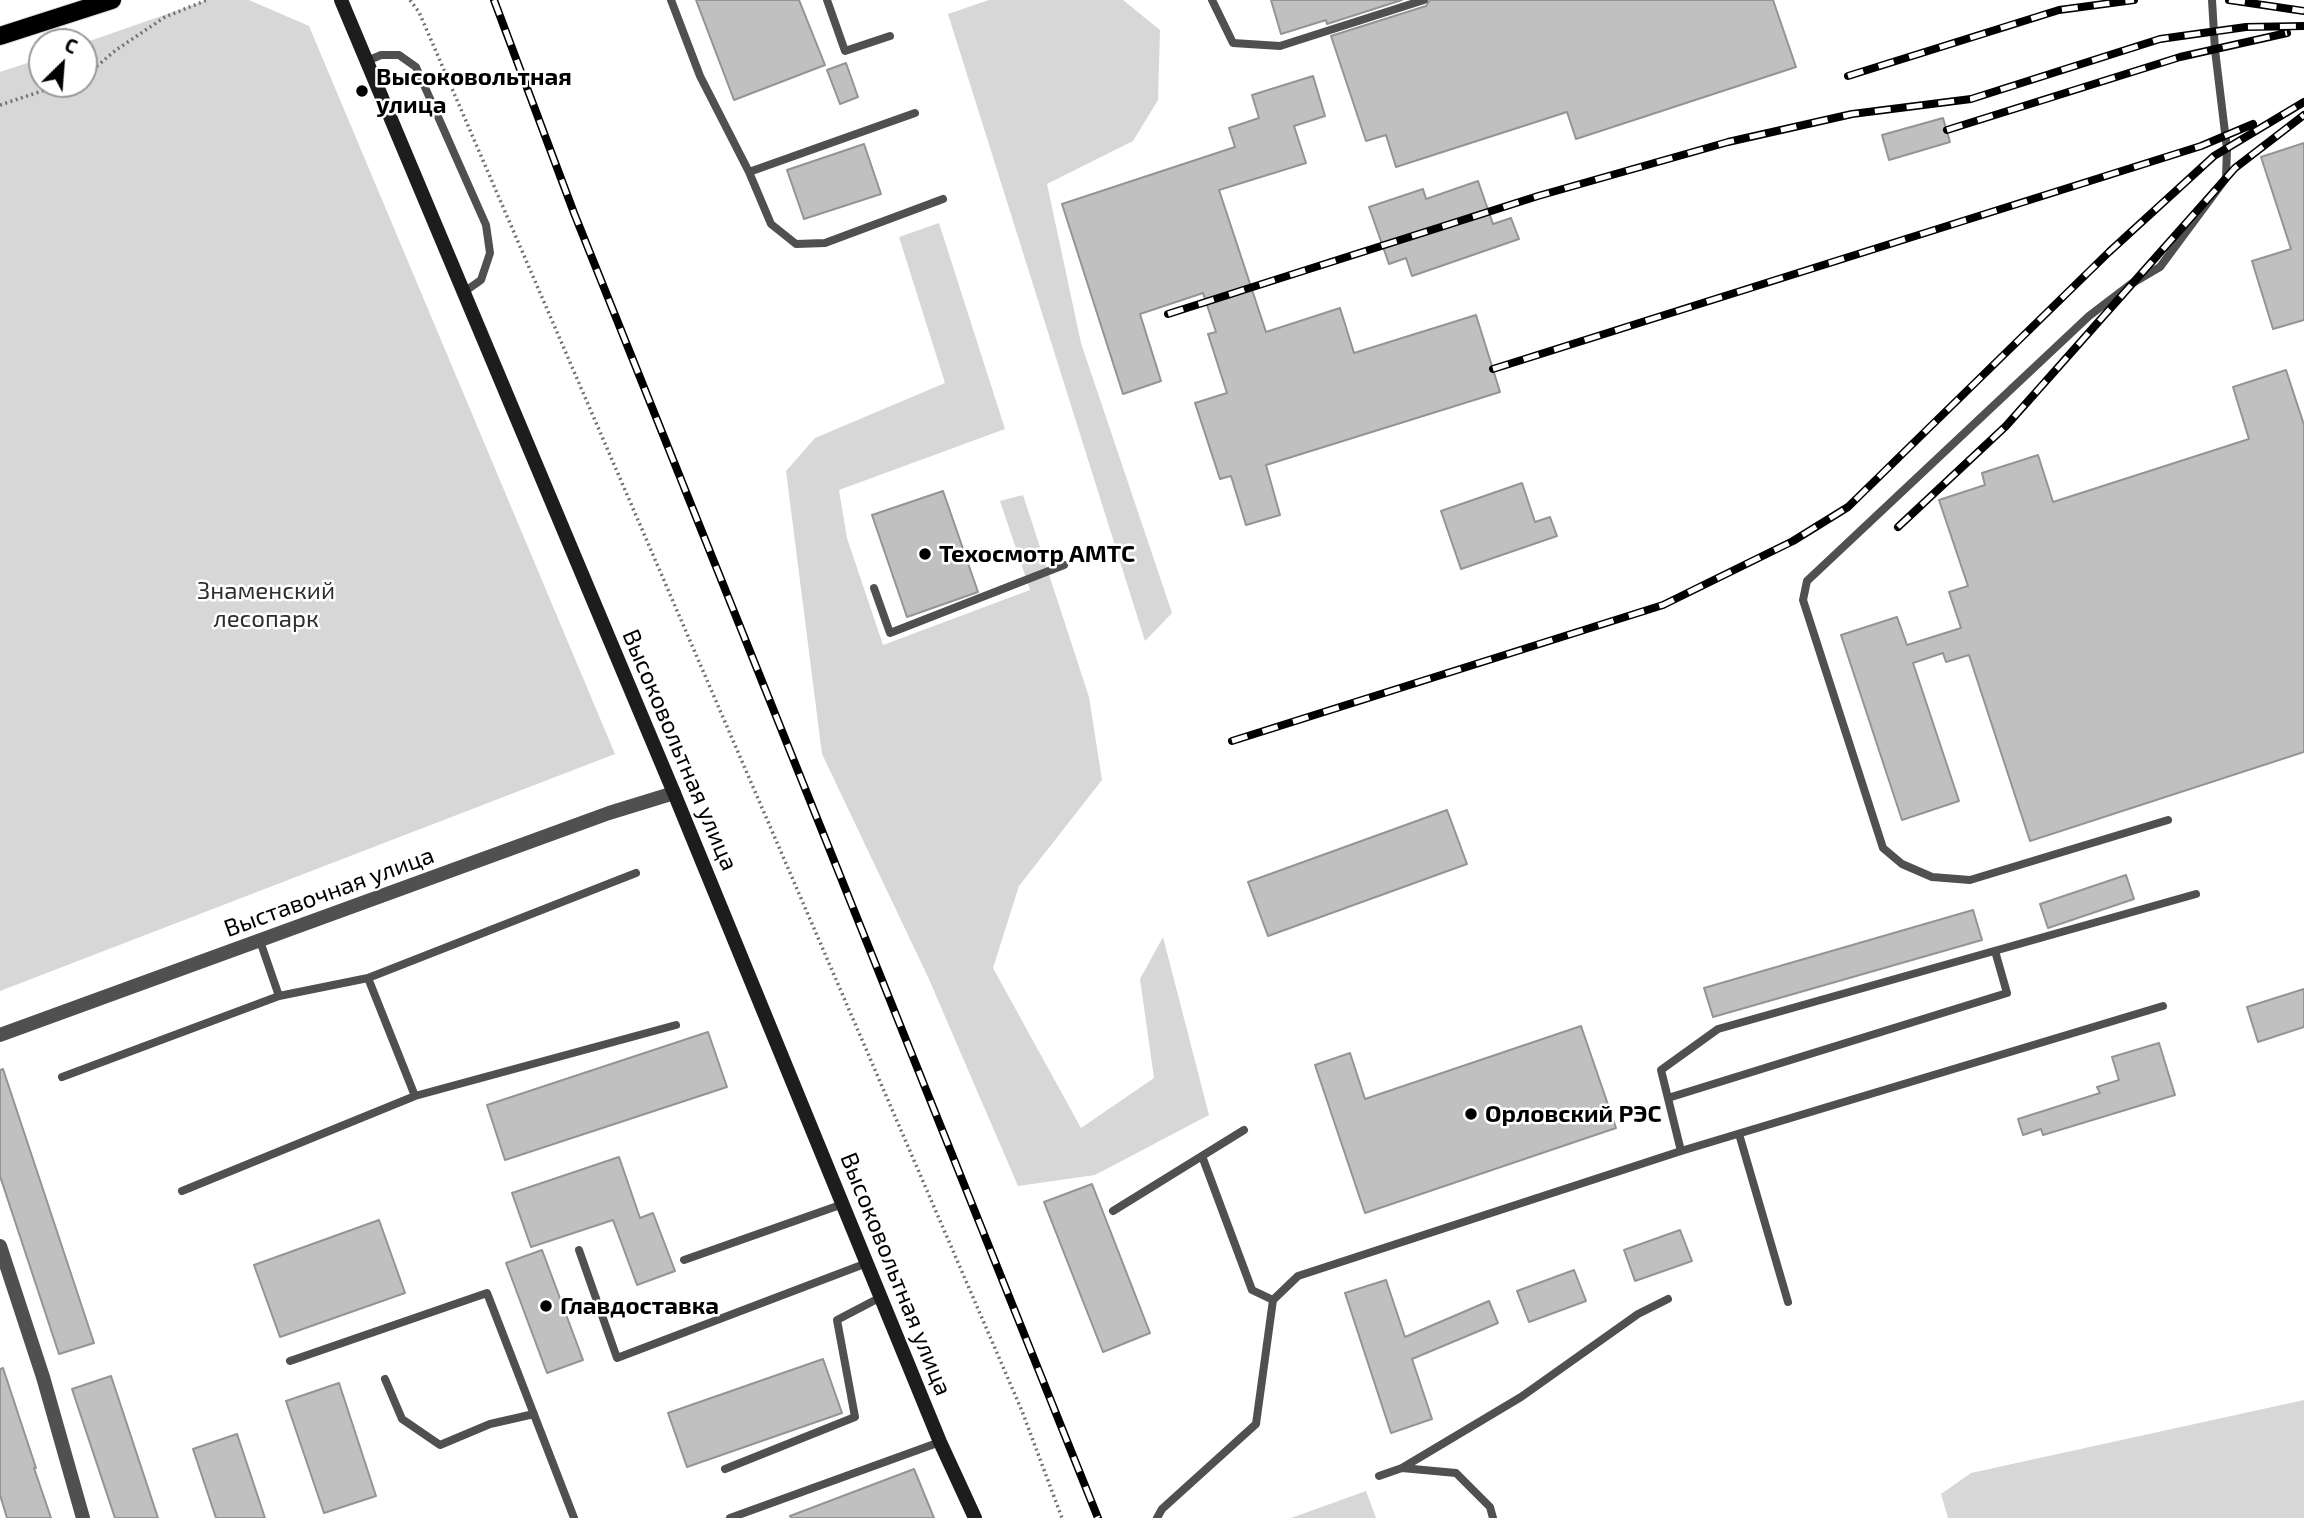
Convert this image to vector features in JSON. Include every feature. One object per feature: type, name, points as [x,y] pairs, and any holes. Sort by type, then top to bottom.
[{"type":"main road","points":[[0,36],[112,0]]},
{"type":"main road","name":"Высоковольтная улица","points":[[341,0],[674,793],[940,1442],[975,1518]]},
{"type":"street","name":"Выставочная улица","points":[[0,1035],[583,823],[674,793]]},
{"type":"street","points":[[0,1246],[43,1377],[83,1518]]},
{"type":"lane","points":[[670,0],[699,76],[749,172],[771,224],[796,244],[825,243],[943,199]]},
{"type":"lane","points":[[827,0],[845,51],[890,36]]},
{"type":"lane","points":[[1212,0],[1233,43],[1280,46],[1424,0]]},
{"type":"lane","points":[[2168,820],[1970,880],[1931,877],[1902,864],[1883,848],[1803,600],[1807,581],[2088,316],[2131,284],[2160,267],[2226,178],[2227,149],[2212,0]]},
{"type":"lane","points":[[367,61],[382,55],[399,55],[416,67],[486,225],[490,253],[481,281],[464,292]]},
{"type":"lane","points":[[749,172],[915,113]]},
{"type":"lane","points":[[874,588],[890,633],[1064,565]]},
{"type":"lane","points":[[62,1077],[279,996],[368,978],[636,873]]},
{"type":"lane","points":[[1681,1152],[1661,1070],[1718,1029],[2196,894]]},
{"type":"lane","points":[[260,941],[279,996]]},
{"type":"lane","points":[[1668,1098],[2007,993],[1995,951]]},
{"type":"lane","points":[[368,978],[415,1096]]},
{"type":"lane","points":[[1157,1518],[1162,1509],[1256,1424],[1273,1300],[1297,1276],[1681,1152],[2163,1006]]},
{"type":"lane","points":[[182,1191],[415,1096],[676,1026]]},
{"type":"lane","points":[[1113,1211],[1244,1130]]},
{"type":"lane","points":[[1739,1134],[1788,1302]]},
{"type":"lane","points":[[1202,1156],[1252,1290],[1273,1300]]},
{"type":"lane","points":[[684,1260],[843,1204]]},
{"type":"lane","points":[[579,1250],[617,1358],[867,1263]]},
{"type":"lane","points":[[290,1361],[487,1293],[574,1518]]},
{"type":"lane","points":[[725,1469],[855,1417],[837,1320],[881,1297]]},
{"type":"lane","points":[[1379,1476],[1402,1468],[1521,1397],[1637,1314],[1668,1299]]},
{"type":"lane","points":[[385,1379],[402,1419],[440,1445],[490,1424],[534,1414]]},
{"type":"lane","points":[[730,1518],[940,1442]]},
{"type":"lane","points":[[1402,1468],[1456,1473],[1490,1507],[1493,1518]]},
{"type":"path","points":[[98,65],[164,17],[207,0]]},
{"type":"path","points":[[410,0],[424,24],[1017,1398],[1062,1518]]},
{"type":"path","points":[[0,105],[28,96]]},
{"type":"green space","name":"Знаменский лесопарк","points":[[207,0],[249,0],[309,26],[615,754],[0,991],[0,72],[28,63],[28,98],[98,98],[98,38]]},
{"type":"green space","points":[[989,0],[1123,0],[1160,30],[1158,100],[1133,141],[1047,184],[1081,343],[1172,613],[1145,641],[948,14]]},
{"type":"green space","points":[[939,223],[1005,429],[839,490],[847,538],[883,645],[1030,590],[1000,501],[1023,495],[1089,697],[1102,780],[1019,886],[993,968],[1081,1128],[1154,1078],[1140,979],[1163,937],[1209,1115],[1095,1175],[1018,1186],[928,977],[822,754],[786,471],[815,438],[945,383],[899,237]]},
{"type":"green space","points":[[2304,1400],[2304,1518],[1948,1518],[1941,1494],[1971,1473]]},
{"type":"green space","points":[[1366,1491],[1376,1518],[1291,1518]]},
{"type":"building","points":[[696,0],[799,0],[825,65],[734,100]]},
{"type":"building","points":[[1271,0],[1402,0],[1327,24],[1326,20],[1281,34]]},
{"type":"building","points":[[1430,0],[1773,0],[1796,67],[1576,139],[1567,112],[1396,167],[1386,135],[1366,141],[1331,36],[1426,6]]},
{"type":"building","points":[[846,63],[858,97],[840,104],[827,70]]},
{"type":"building","points":[[1313,76],[1325,116],[1294,126],[1306,163],[1219,190],[1266,332],[1340,308],[1354,353],[1476,315],[1500,392],[1266,465],[1280,515],[1246,525],[1231,476],[1220,479],[1195,403],[1227,393],[1208,334],[1216,332],[1203,293],[1140,314],[1161,381],[1123,394],[1062,204],[1235,147],[1229,128],[1259,118],[1252,95]]},
{"type":"building","points":[[1943,118],[1950,142],[1889,160],[1882,135]]},
{"type":"building","points":[[2304,143],[2304,320],[2273,329],[2252,261],[2291,249],[2261,157]]},
{"type":"building","points":[[864,144],[881,194],[804,219],[787,170]]},
{"type":"building","points":[[1478,181],[1493,224],[1511,218],[1519,239],[1412,276],[1406,258],[1389,264],[1369,207],[1423,189],[1426,199]]},
{"type":"building","points":[[2286,370],[2304,425],[2304,752],[2030,841],[1969,655],[1946,662],[1943,653],[1913,663],[1959,801],[1902,820],[1841,635],[1897,617],[1907,645],[1961,628],[1949,592],[1968,586],[1939,500],[1985,485],[1982,473],[2038,455],[2053,502],[2249,439],[2233,387]]},
{"type":"building","points":[[1522,483],[1535,522],[1550,517],[1557,536],[1461,569],[1441,511]]},
{"type":"building","name":"Техосмотр АМТС","points":[[943,491],[978,592],[907,617],[872,515]]},
{"type":"building","points":[[1447,810],[1467,864],[1268,936],[1248,882]]},
{"type":"building","points":[[2126,875],[2134,899],[2048,928],[2040,904]]},
{"type":"building","points":[[1973,910],[1982,940],[1713,1017],[1704,988]]},
{"type":"building","points":[[2304,989],[2304,1027],[2258,1042],[2247,1007]]},
{"type":"building","name":"Орловский РЭС","points":[[1581,1026],[1616,1128],[1365,1213],[1315,1065],[1350,1053],[1365,1099]]},
{"type":"building","points":[[708,1032],[727,1087],[505,1160],[487,1105]]},
{"type":"building","points":[[2159,1043],[2175,1095],[2043,1135],[2041,1129],[2023,1135],[2018,1119],[2100,1093],[2097,1087],[2119,1080],[2112,1057]]},
{"type":"building","points":[[3,1069],[94,1343],[59,1354],[0,1176],[0,1070]]},
{"type":"building","points":[[619,1157],[640,1218],[653,1213],[675,1271],[637,1285],[613,1220],[531,1247],[512,1193]]},
{"type":"building","points":[[1092,1184],[1150,1333],[1103,1352],[1044,1202]]},
{"type":"building","points":[[379,1220],[405,1293],[280,1337],[254,1265]]},
{"type":"building","points":[[1680,1230],[1692,1261],[1635,1281],[1624,1250]]},
{"type":"building","points":[[542,1250],[583,1360],[547,1373],[506,1263]]},
{"type":"building","points":[[1574,1270],[1586,1301],[1529,1322],[1517,1291]]},
{"type":"building","points":[[1386,1280],[1405,1337],[1489,1301],[1498,1323],[1412,1359],[1432,1419],[1391,1433],[1345,1293]]},
{"type":"building","points":[[823,1359],[842,1413],[687,1467],[668,1413]]},
{"type":"building","points":[[3,1368],[51,1518],[7,1518],[0,1495],[0,1369]]},
{"type":"building","points":[[111,1376],[158,1518],[115,1518],[72,1389]]},
{"type":"building","points":[[339,1383],[376,1496],[324,1513],[286,1401]]},
{"type":"building","points":[[237,1434],[265,1518],[216,1518],[193,1449]]},
{"type":"building","points":[[914,1469],[934,1518],[790,1516]]},
{"type":"railway","points":[[494,0],[574,213],[1098,1518]]},
{"type":"railway","points":[[1848,76],[2059,10],[2134,0]]},
{"type":"railway","points":[[2229,0],[2304,11]]},
{"type":"railway","points":[[1168,314],[1538,196],[1728,142],[1852,114],[1971,99],[2160,39],[2246,27],[2304,26]]},
{"type":"railway","points":[[1947,130],[2180,57],[2287,33]]},
{"type":"railway","points":[[1232,741],[1663,605],[1793,541],[1848,507],[2109,252],[2214,156],[2304,102]]},
{"type":"railway","points":[[1898,527],[2006,426],[2235,168],[2304,115]]},
{"type":"railway","points":[[1493,369],[2201,146],[2253,124]]},
{"type":"place","name":"Высоковольтная улица","points":[[362,91]]},
{"type":"place","name":"Техосмотр АМТС","points":[[925,554]]},
{"type":"place","name":"Орловский РЭС","points":[[1471,1114]]},
{"type":"place","name":"Главдоставка","points":[[546,1306]]}]
